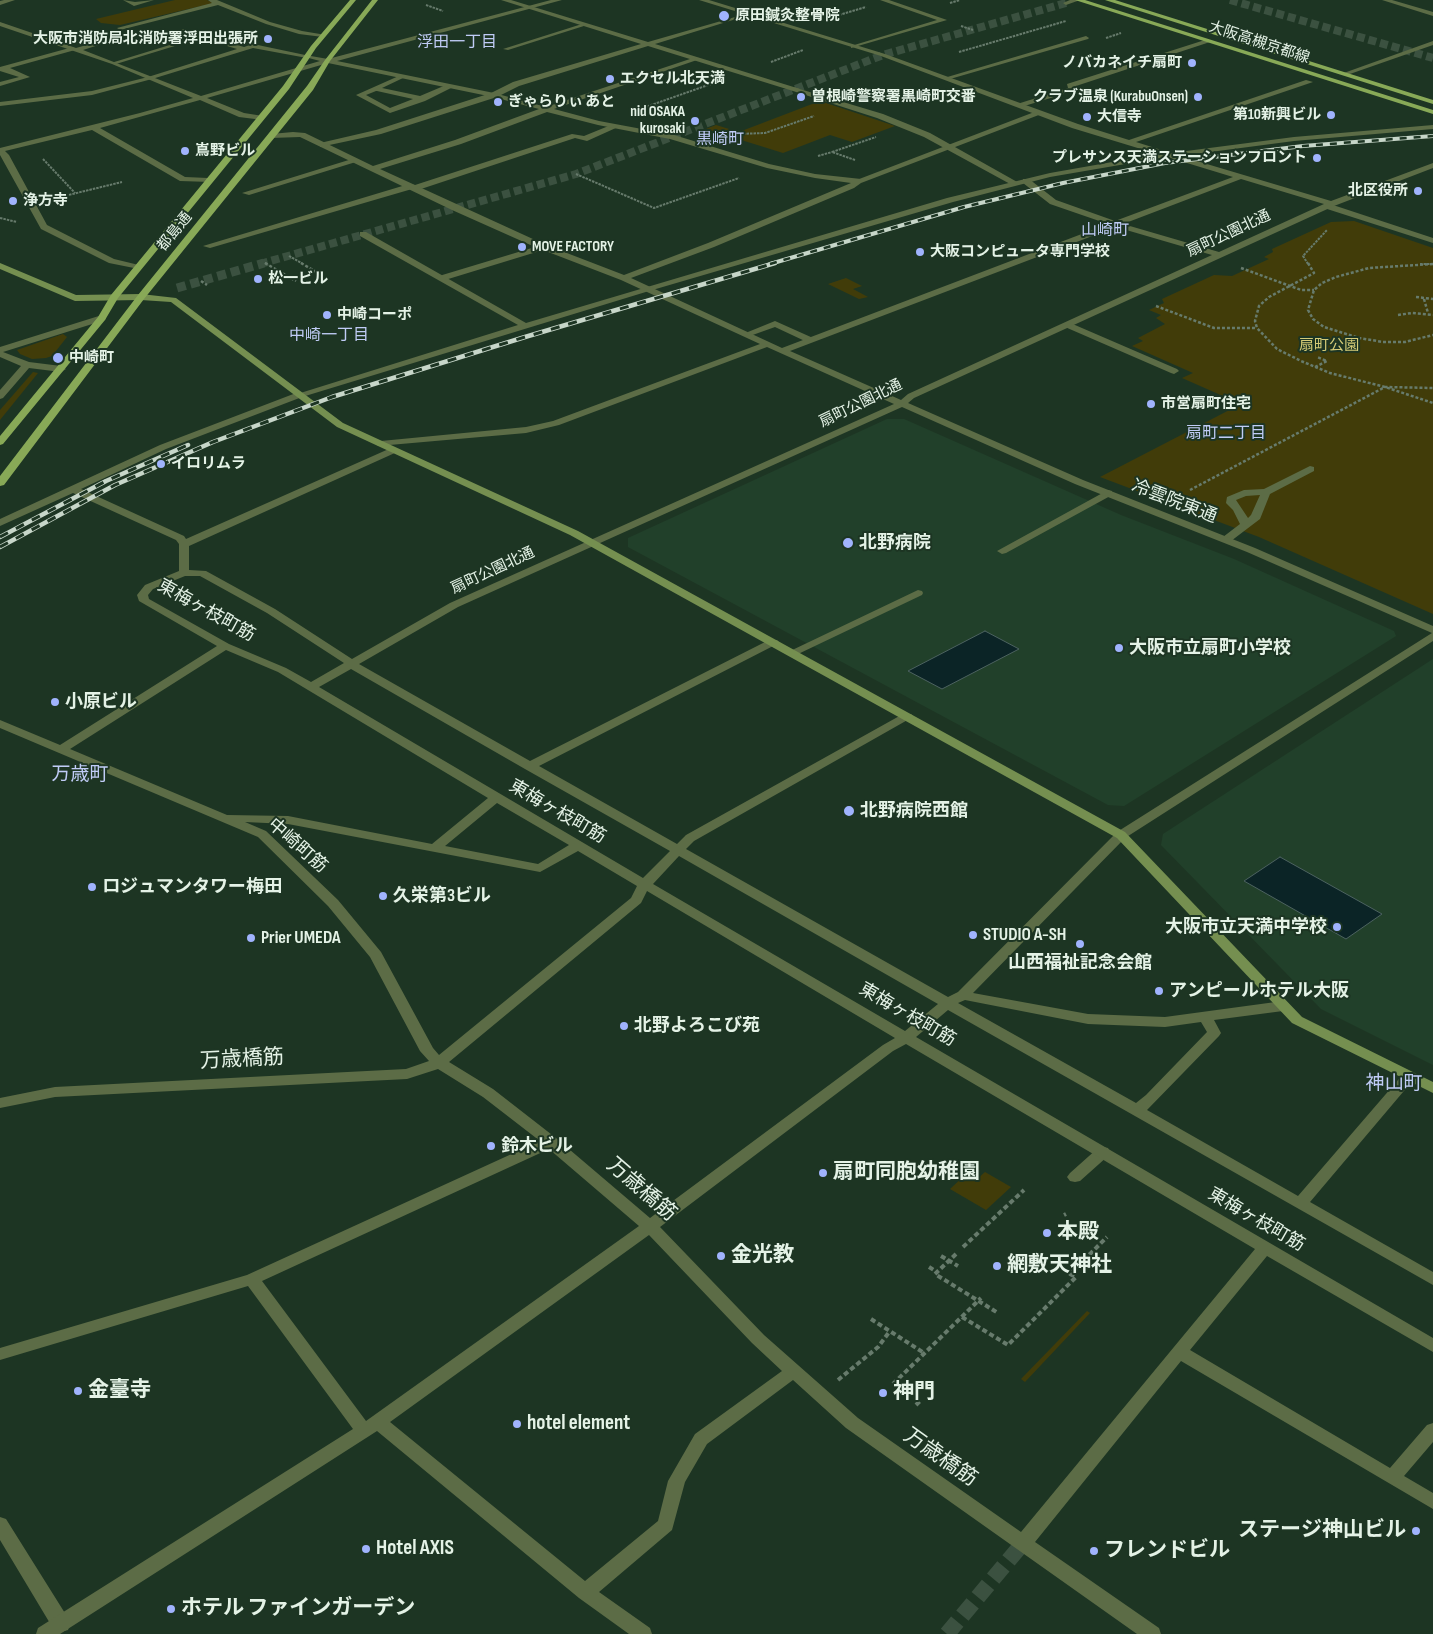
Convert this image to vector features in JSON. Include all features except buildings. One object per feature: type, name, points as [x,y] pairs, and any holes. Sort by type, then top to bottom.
[{"type":"main road","name":"都島通","points":[[0,442],[102,318],[114,297],[286,86],[323,35],[353,0]]},
{"type":"main road","name":"都島通","points":[[0,483],[142,297],[314,82],[327,61],[375,0]]},
{"type":"main road","name":"大阪高槻京都線","points":[[1077,0],[1433,112]]},
{"type":"main road","name":"大阪高槻京都線","points":[[1108,0],[1433,102]]},
{"type":"street","points":[[0,3],[12,0]]},
{"type":"street","points":[[126,0],[134,4],[151,0]]},
{"type":"street","points":[[211,0],[301,34],[323,35]]},
{"type":"street","points":[[504,0],[695,59],[789,85],[796,89],[880,116],[927,135],[1015,183]]},
{"type":"street","points":[[0,150],[93,127],[327,61],[559,0]]},
{"type":"street","points":[[704,0],[884,55],[1040,113],[1242,176],[1433,241]]},
{"type":"street","points":[[853,46],[944,20],[884,0]]},
{"type":"street","points":[[1066,3],[1077,0]]},
{"type":"street","points":[[1385,0],[1433,14]]},
{"type":"street","points":[[3,69],[134,32],[120,28],[219,3]]},
{"type":"street","points":[[323,146],[378,132],[494,95],[516,84],[747,14]]},
{"type":"street","points":[[0,24],[114,63],[242,115],[260,118]]},
{"type":"street","points":[[506,49],[584,25]]},
{"type":"street","points":[[183,31],[245,49]]},
{"type":"street","points":[[948,78],[1086,38]]},
{"type":"street","points":[[1018,105],[1074,88],[1070,86],[1208,41]]},
{"type":"street","points":[[1345,74],[1433,44]]},
{"type":"street","points":[[114,63],[175,45]]},
{"type":"street","points":[[0,104],[92,93],[150,78],[253,46],[494,95],[614,127],[683,140],[767,166],[815,176],[858,181]]},
{"type":"street","points":[[372,169],[458,142],[547,108],[695,59]]},
{"type":"street","points":[[0,84],[26,77],[3,69]]},
{"type":"street","points":[[401,77],[360,95],[390,111],[449,87]]},
{"type":"street","points":[[1130,142],[1309,82]]},
{"type":"street","points":[[377,89],[422,99]]},
{"type":"street","points":[[624,278],[711,245],[851,186],[858,181],[1040,113]]},
{"type":"street","points":[[93,127],[183,179],[208,180]]},
{"type":"street","points":[[207,246],[509,159],[575,136],[584,139],[614,127]]},
{"type":"street","points":[[0,523],[163,447],[299,395],[646,289],[1015,183],[1169,154],[1294,139],[1433,128]]},
{"type":"street","name":"冷雲院東通","points":[[271,136],[302,135],[355,162],[543,247],[624,278],[782,351],[1108,493],[1226,539],[1433,630]]},
{"type":"street","points":[[0,150],[5,155],[44,227],[112,261],[139,266]]},
{"type":"street","points":[[246,193],[355,162]]},
{"type":"street","name":"扇町公園北通","points":[[311,687],[454,605],[904,404],[911,396],[1329,205],[1433,165]]},
{"type":"street","points":[[782,351],[1242,176]]},
{"type":"street","points":[[1026,181],[1053,202],[1115,224],[1219,255]]},
{"type":"street","points":[[363,234],[525,326]]},
{"type":"street","points":[[442,278],[543,247]]},
{"type":"street","points":[[0,266],[75,298],[142,297],[173,300],[340,425],[594,544],[1121,835],[1297,1020],[1433,1088]]},
{"type":"street","points":[[0,352],[102,318]]},
{"type":"street","points":[[747,334],[775,324],[810,340]]},
{"type":"street","points":[[1068,325],[1174,371]]},
{"type":"street","points":[[381,444],[526,430],[556,423],[768,344]]},
{"type":"street","points":[[0,352],[27,365],[61,369]]},
{"type":"street","points":[[0,396],[27,365]]},
{"type":"street","points":[[184,544],[394,450]]},
{"type":"street","points":[[1246,525],[1237,508],[1231,503],[1231,499],[1244,493],[1266,492],[1310,469]]},
{"type":"street","points":[[72,489],[180,538],[184,544],[184,574]]},
{"type":"street","points":[[1226,539],[1256,517],[1266,492]]},
{"type":"street","points":[[1002,551],[1108,493]]},
{"type":"street","name":"東梅ヶ枝町筋","points":[[1433,1279],[350,664],[347,660],[271,611],[202,574],[184,574],[150,587],[142,595],[144,601],[225,646],[282,670],[1433,1346]]},
{"type":"street","points":[[792,653],[918,593]]},
{"type":"street","points":[[45,1634],[371,1427],[650,1226],[880,1054],[907,1037],[948,1003],[963,995],[1121,835],[1433,636]]},
{"type":"street","points":[[529,766],[773,642]]},
{"type":"street","points":[[62,749],[225,646]]},
{"type":"street","points":[[439,1063],[636,900],[644,884],[690,838],[907,716]]},
{"type":"street","name":"中崎町筋","points":[[0,724],[262,834],[333,903],[376,955],[428,1052],[439,1063]]},
{"type":"street","points":[[436,847],[482,808],[497,798]]},
{"type":"street","points":[[218,817],[288,820],[540,868],[578,845]]},
{"type":"street","points":[[963,995],[1088,1019],[1166,1022],[1283,1006]]},
{"type":"street","points":[[1137,1110],[1151,1099],[1214,1033],[1205,1017]]},
{"type":"street","name":"万歳橋筋","points":[[0,1103],[55,1092],[406,1074],[439,1063],[488,1092],[650,1226],[758,1339],[852,1423],[1152,1634]]},
{"type":"street","points":[[1300,1204],[1409,1076]]},
{"type":"street","points":[[0,1354],[252,1279],[550,1142]]},
{"type":"street","points":[[1075,1178],[1103,1152]]},
{"type":"street","points":[[1023,1543],[1265,1248]]},
{"type":"street","points":[[252,1279],[371,1427],[643,1634]]},
{"type":"street","points":[[1180,1352],[1433,1502]]},
{"type":"street","points":[[586,1592],[666,1525],[677,1481],[701,1439],[794,1371]]},
{"type":"street","points":[[1392,1477],[1433,1430]]},
{"type":"street","points":[[0,1524],[61,1624]]},
{"type":"path","points":[[795,29],[884,0]]},
{"type":"path","points":[[959,52],[1074,18]]},
{"type":"path","points":[[1086,38],[1094,41],[1122,33]]},
{"type":"path","points":[[729,132],[738,135],[766,133],[845,104]]},
{"type":"path","points":[[815,176],[856,160],[832,152],[874,136],[882,139]]},
{"type":"path","points":[[43,158],[75,193],[122,182]]},
{"type":"path","points":[[576,174],[654,208],[705,192],[767,166]]},
{"type":"path","points":[[1333,226],[1325,231],[1304,253],[1303,256],[1314,273],[1269,298],[1259,306],[1255,320],[1257,328],[1277,349],[1315,367],[1386,386],[1433,403]]},
{"type":"path","points":[[289,256],[318,273]]},
{"type":"path","points":[[265,263],[296,281]]},
{"type":"path","points":[[1433,264],[1403,264],[1369,268],[1336,277],[1322,283],[1314,290],[1308,310],[1318,323],[1334,332],[1359,338],[1384,342],[1412,341],[1433,335]]},
{"type":"path","points":[[1246,270],[1301,290],[1314,290]]},
{"type":"path","points":[[202,281],[207,285]]},
{"type":"path","points":[[1416,297],[1433,299]]},
{"type":"path","points":[[1424,299],[1428,313]]},
{"type":"path","points":[[1155,306],[1214,328],[1257,328]]},
{"type":"path","points":[[1398,315],[1428,313],[1433,315]]},
{"type":"path","points":[[1315,367],[1328,361],[1317,357]]},
{"type":"path","points":[[1190,490],[1386,386],[1433,388]]},
{"type":"path","points":[[963,1247],[1024,1190]]},
{"type":"path","points":[[962,1317],[1008,1345],[1076,1277],[1070,1274],[1107,1237]]},
{"type":"path","points":[[937,1272],[956,1254]]},
{"type":"path","points":[[941,1256],[958,1266]]},
{"type":"path","points":[[929,1267],[937,1272],[935,1274],[980,1299],[998,1313]]},
{"type":"path","points":[[893,1384],[980,1299]]},
{"type":"path","points":[[873,1320],[924,1353]]},
{"type":"path","points":[[820,1394],[878,1347],[890,1331]]},
{"type":"path","points":[[916,1405],[921,1400]]},
{"type":"shaded area","points":[[887,419],[904,419],[1121,515],[1234,559],[1394,631],[1396,636],[1124,806],[1108,805],[628,547],[628,538]]},
{"type":"shaded area","name":"大阪市立天満中学校","points":[[1433,659],[1433,1065],[1321,1009],[1161,845],[1163,834]]},
{"type":"green space","points":[[175,0],[207,0],[214,3],[120,25],[101,23],[96,19]]},
{"type":"green space","points":[[820,101],[895,126],[852,142],[830,135],[783,153],[706,129],[716,125],[739,132]]},
{"type":"green space","name":"扇町公園","points":[[1354,221],[1433,248],[1433,614],[1259,537],[1100,477],[1241,404],[1182,378],[1193,373],[1132,346],[1143,341],[1138,338],[1165,324],[1156,318],[1161,315],[1149,310],[1164,303],[1162,299],[1214,275],[1232,276],[1269,259],[1264,257],[1273,252],[1272,249],[1331,222]]},
{"type":"green space","points":[[846,278],[862,286],[853,289],[868,297],[859,299],[828,284]]},
{"type":"green space","points":[[63,334],[67,337],[52,356],[32,359],[20,354],[17,350]]},
{"type":"green space","points":[[33,372],[38,373],[0,420],[0,410]]},
{"type":"green space","points":[[985,1172],[1011,1187],[986,1210],[950,1189],[965,1175],[975,1181]]},
{"type":"green space","points":[[1087,1311],[1090,1313],[1025,1382],[1021,1379]]},
{"type":"water","points":[[985,631],[1019,649],[942,689],[908,671]]},
{"type":"water","points":[[1280,857],[1382,914],[1346,939],[1244,881]]},
{"type":"tunnel","points":[[1230,0],[1433,58]]},
{"type":"tunnel","points":[[260,264],[576,174],[883,55],[1066,3]]},
{"type":"tunnel","points":[[177,288],[264,263]]},
{"type":"tunnel","points":[[947,1634],[1023,1543]]},
{"type":"railway","points":[[770,264],[964,207],[1063,183],[1165,163],[1303,146],[1433,136]]},
{"type":"railway","points":[[0,547],[115,485],[213,442],[332,397],[525,337],[775,263]]},
{"type":"railway","points":[[0,537],[106,481],[188,445]]},
{"type":"place","name":"原田鍼灸整骨院","points":[[724,16]]},
{"type":"place","name":"大阪市消防局北消防署浮田出張所","points":[[268,39]]},
{"type":"place","name":"ノバカネイチ扇町","points":[[1192,63]]},
{"type":"place","name":"エクセル北天満","points":[[610,79]]},
{"type":"place","name":"曽根崎警察署黒崎町交番","points":[[801,97]]},
{"type":"place","name":"クラブ温泉 (KurabuOnsen)","points":[[1198,97]]},
{"type":"place","name":"ぎゃらりぃ あと","points":[[498,102]]},
{"type":"place","name":"第10新興ビル","points":[[1331,115]]},
{"type":"place","name":"大信寺","points":[[1087,117]]},
{"type":"place","name":"nid OSAKA kurosaki","points":[[695,121]]},
{"type":"place","name":"嶌野ビル","points":[[185,151]]},
{"type":"place","name":"プレサンス天満ステーションフロント","points":[[1317,158]]},
{"type":"place","name":"北区役所","points":[[1418,191]]},
{"type":"place","name":"浄方寺","points":[[13,201]]},
{"type":"place","name":"MOVE FACTORY","points":[[522,247]]},
{"type":"place","name":"大阪コンピュータ専門学校","points":[[920,252]]},
{"type":"place","name":"松一ビル","points":[[258,279]]},
{"type":"place","name":"中崎コーポ","points":[[327,315]]},
{"type":"place","name":"中崎町","points":[[58,358]]},
{"type":"place","name":"市営扇町住宅","points":[[1151,404]]},
{"type":"place","name":"イロリムラ","points":[[161,464]]},
{"type":"place","name":"北野病院","points":[[848,543]]},
{"type":"place","name":"大阪市立扇町小学校","points":[[1119,648]]},
{"type":"place","name":"小原ビル","points":[[55,702]]},
{"type":"place","name":"北野病院西館","points":[[849,811]]},
{"type":"place","name":"ロジュマンタワー梅田","points":[[92,887]]},
{"type":"place","name":"久栄第3ビル","points":[[383,896]]},
{"type":"place","name":"大阪市立天満中学校","points":[[1337,927]]},
{"type":"place","name":"STUDIO A-SH","points":[[973,935]]},
{"type":"place","name":"Prier UMEDA","points":[[251,938]]},
{"type":"place","name":"山西福祉記念会館","points":[[1080,944]]},
{"type":"place","name":"アンピールホテル大阪","points":[[1159,991]]},
{"type":"place","name":"北野よろこび苑","points":[[624,1026]]},
{"type":"place","name":"鈴木ビル","points":[[491,1146]]},
{"type":"place","name":"扇町同胞幼稚園","points":[[823,1173]]},
{"type":"place","name":"本殿","points":[[1047,1233]]},
{"type":"place","name":"金光教","points":[[721,1256]]},
{"type":"place","name":"網敷天神社","points":[[997,1266]]},
{"type":"place","name":"金臺寺","points":[[78,1391]]},
{"type":"place","name":"神門","points":[[883,1393]]},
{"type":"place","name":"hotel element","points":[[517,1424]]},
{"type":"place","name":"ステージ神山ビル","points":[[1416,1531]]},
{"type":"place","name":"Hotel AXIS","points":[[366,1549]]},
{"type":"place","name":"フレンドビル","points":[[1094,1551]]},
{"type":"place","name":"ホテル ファインガーデン","points":[[171,1609]]},
{"type":"district","name":"浮田一丁目","points":[[457,43]]},
{"type":"district","name":"黒崎町","points":[[720,140]]},
{"type":"district","name":"山崎町","points":[[1105,231]]},
{"type":"district","name":"中崎一丁目","points":[[329,336]]},
{"type":"district","name":"扇町二丁目","points":[[1226,434]]},
{"type":"district","name":"万歳町","points":[[80,775]]},
{"type":"district","name":"神山町","points":[[1394,1084]]}]
